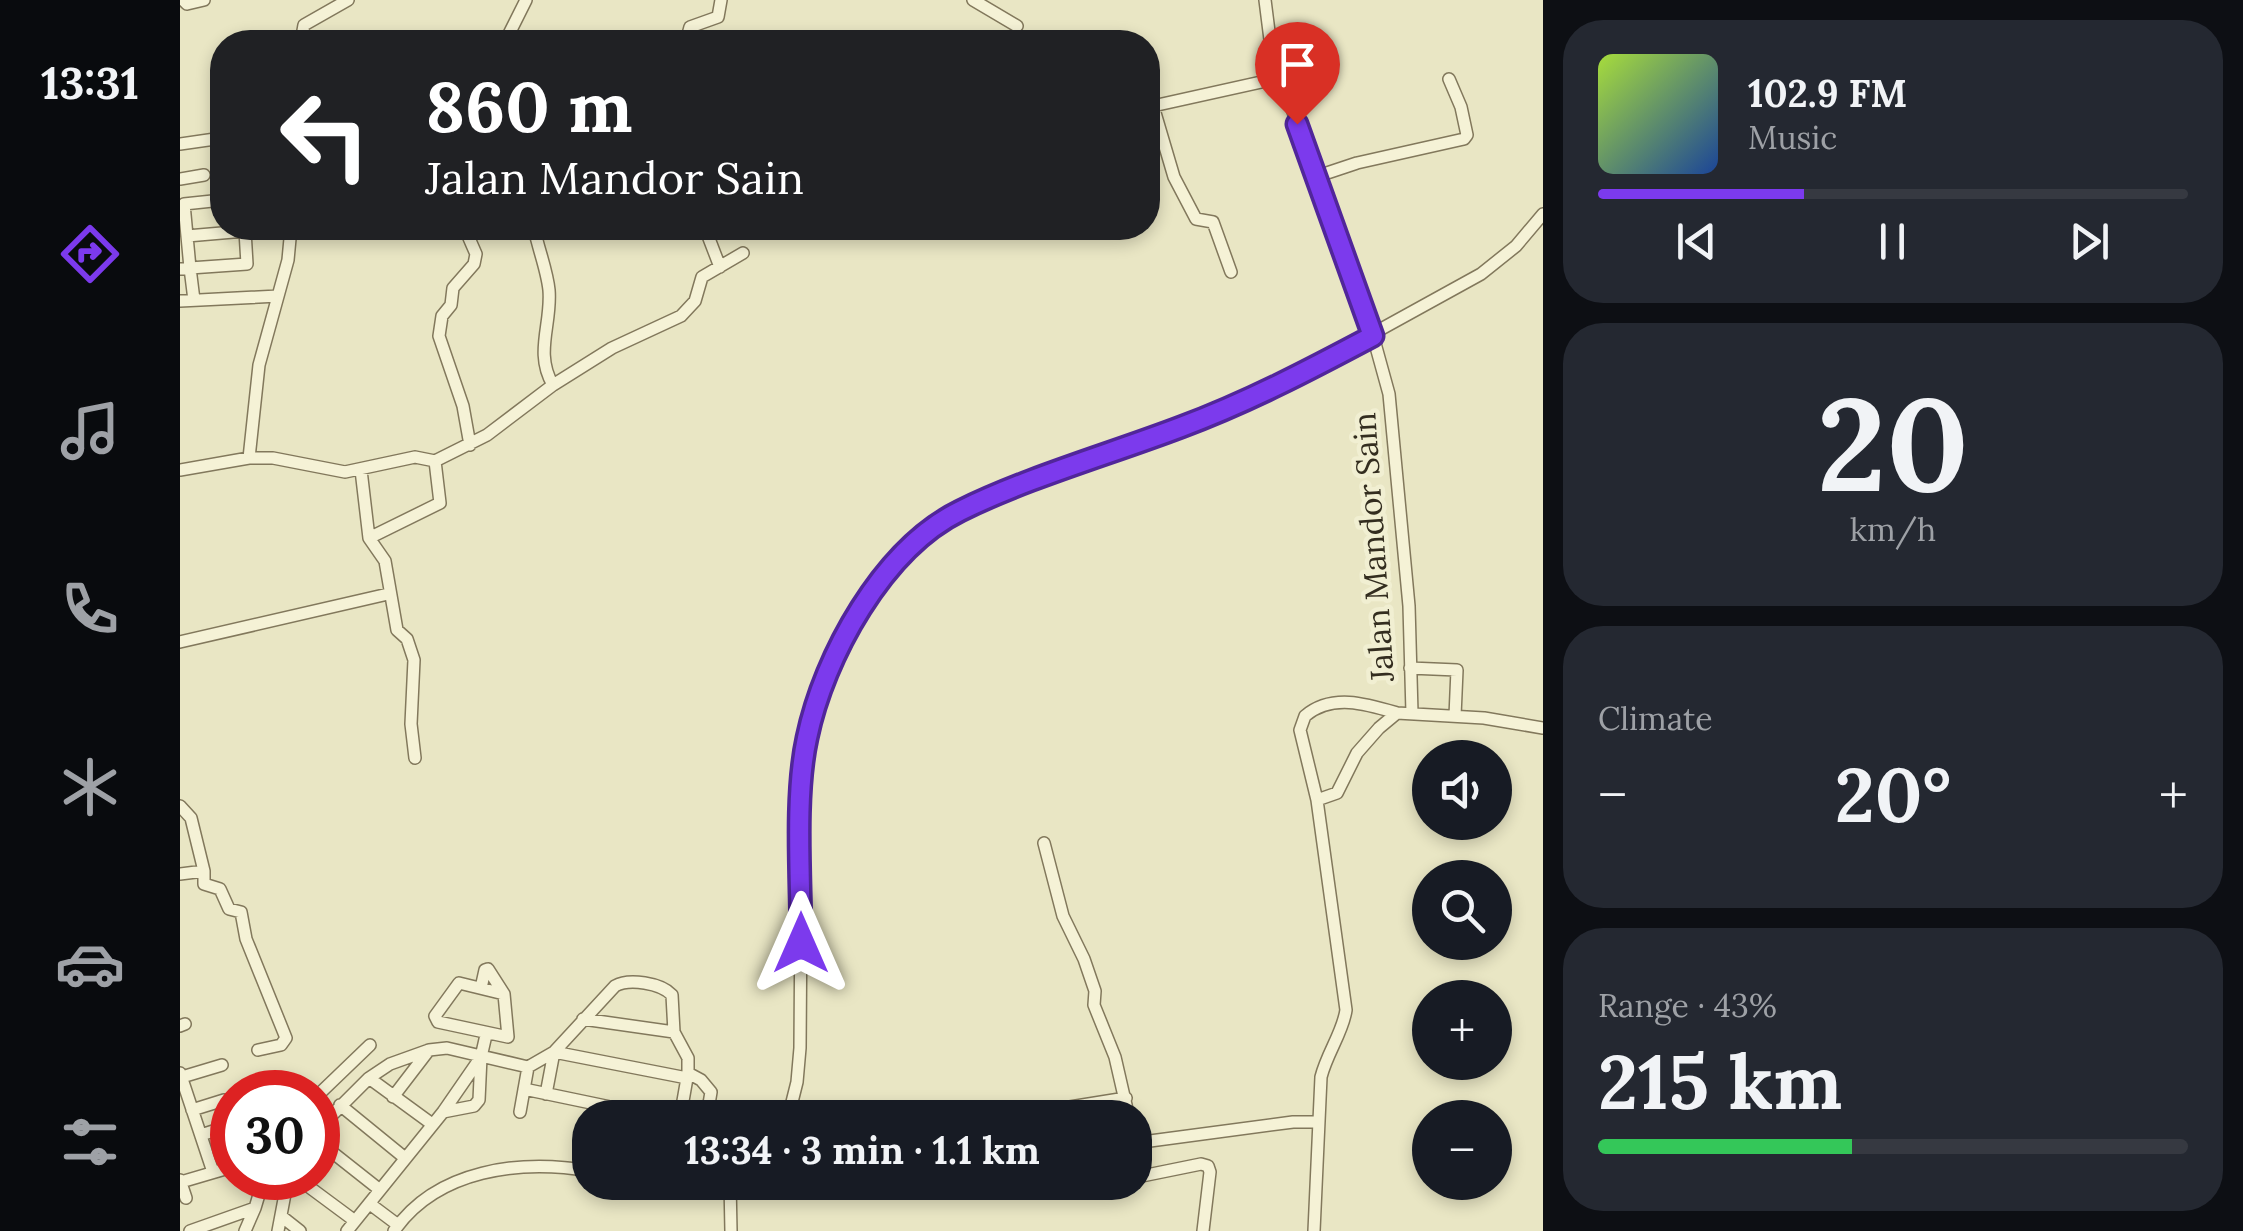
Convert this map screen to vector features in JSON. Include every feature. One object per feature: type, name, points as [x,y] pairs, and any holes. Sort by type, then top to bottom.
[{"type":"street","points":[[183,0],[187,4],[204,0]]},
{"type":"street","points":[[303,30],[304,24],[348,0]]},
{"type":"street","points":[[511,30],[526,0]]},
{"type":"street","points":[[689,30],[718,17],[721,0]]},
{"type":"street","points":[[973,0],[1017,26]]},
{"type":"street","name":"Jalan Mandor Sain","points":[[1265,0],[1275,79],[1288,98],[1373,336],[1388,394],[1409,606],[1412,713],[1397,713],[1379,728],[1357,753],[1337,793],[1317,800]]},
{"type":"street","points":[[1160,104],[1275,79]]},
{"type":"street","points":[[1315,176],[1464,138],[1468,135],[1466,124],[1449,80]]},
{"type":"street","points":[[1160,130],[1174,178],[1196,219],[1213,222],[1231,272]]},
{"type":"street","points":[[180,144],[210,140]]},
{"type":"street","points":[[180,179],[204,175]]},
{"type":"street","points":[[194,300],[185,269],[188,236],[184,204],[210,201]]},
{"type":"street","points":[[792,1100],[800,1048],[802,772],[806,738],[837,652],[877,586],[924,536],[960,511],[1254,399],[1373,336],[1500,261],[1543,214]]},
{"type":"street","points":[[188,236],[210,234]]},
{"type":"street","points":[[185,269],[248,264],[246,240]]},
{"type":"street","points":[[249,458],[259,365],[288,260],[289,240]]},
{"type":"street","points":[[470,240],[476,254],[474,264],[453,288],[452,305],[442,316],[439,336],[463,406],[470,445]]},
{"type":"street","points":[[537,240],[550,295],[543,354],[544,367],[553,385]]},
{"type":"street","points":[[710,240],[720,267]]},
{"type":"street","points":[[180,470],[249,458],[273,458],[345,472],[415,456],[435,461],[470,445],[612,348],[681,316],[696,301],[702,277],[743,253]]},
{"type":"street","points":[[180,301],[278,296]]},
{"type":"street","points":[[369,538],[440,503],[435,461]]},
{"type":"street","points":[[361,470],[369,538],[385,561],[388,594],[398,630],[407,638],[414,660],[410,724],[415,758]]},
{"type":"street","points":[[180,642],[388,594]]},
{"type":"street","points":[[1410,668],[1458,670],[1455,716]]},
{"type":"street","points":[[1314,1231],[1321,1077],[1326,1053],[1346,1010],[1317,800],[1300,730],[1305,716],[1328,704],[1360,702],[1397,713]]},
{"type":"street","points":[[1412,713],[1543,728]]},
{"type":"street","points":[[180,806],[192,818],[204,884],[220,888],[229,909],[241,912],[246,940],[286,1038],[281,1045],[258,1050]]},
{"type":"street","points":[[1044,842],[1063,916],[1084,959],[1095,991],[1094,1004],[1115,1057],[1126,1098],[1114,1100]]},
{"type":"street","points":[[180,874],[204,870]]},
{"type":"street","points":[[405,1158],[340,1105],[390,1064],[430,1050],[484,1045],[508,1037],[504,994],[488,968],[481,988]]},
{"type":"street","points":[[520,1112],[528,1068],[554,1052],[624,981],[663,987],[670,992],[674,1032],[688,1058],[685,1100]]},
{"type":"street","points":[[504,994],[462,983],[455,985],[436,1019],[439,1024],[528,1068]]},
{"type":"street","points":[[583,1019],[674,1032]]},
{"type":"street","points":[[340,1073],[370,1045]]},
{"type":"street","points":[[443,1112],[478,1103],[484,1045]]},
{"type":"street","points":[[321,1200],[351,1226],[443,1112],[484,1045]]},
{"type":"street","points":[[393,1097],[430,1050]]},
{"type":"street","points":[[554,1052],[687,1075],[701,1080],[711,1092],[712,1100]]},
{"type":"street","points":[[546,1094],[554,1052]]},
{"type":"street","points":[[210,1163],[181,1076],[222,1065]]},
{"type":"street","points":[[369,1078],[432,1124]]},
{"type":"street","points":[[524,1090],[576,1100]]},
{"type":"street","points":[[192,1110],[210,1104]]},
{"type":"street","points":[[1152,1141],[1318,1122]]},
{"type":"street","points":[[201,1135],[210,1132]]},
{"type":"street","points":[[340,1158],[380,1190]]},
{"type":"street","points":[[370,1204],[396,1228],[442,1189],[483,1172],[518,1165],[572,1168]]},
{"type":"street","points":[[1152,1174],[1208,1166],[1204,1231]]},
{"type":"street","points":[[186,1198],[180,1181],[210,1173]]},
{"type":"street","points":[[233,1216],[244,1231],[257,1200]]},
{"type":"street","points":[[278,1231],[284,1200]]},
{"type":"street","points":[[730,1200],[731,1231]]},
{"type":"street","points":[[190,1231],[255,1208]]},
{"type":"street","points":[[281,1216],[294,1229]]},
{"type":"route","points":[[801,943],[802,772],[806,738],[837,652],[868,598],[904,554],[960,511],[1254,399],[1373,336],[1297,124]]}]
